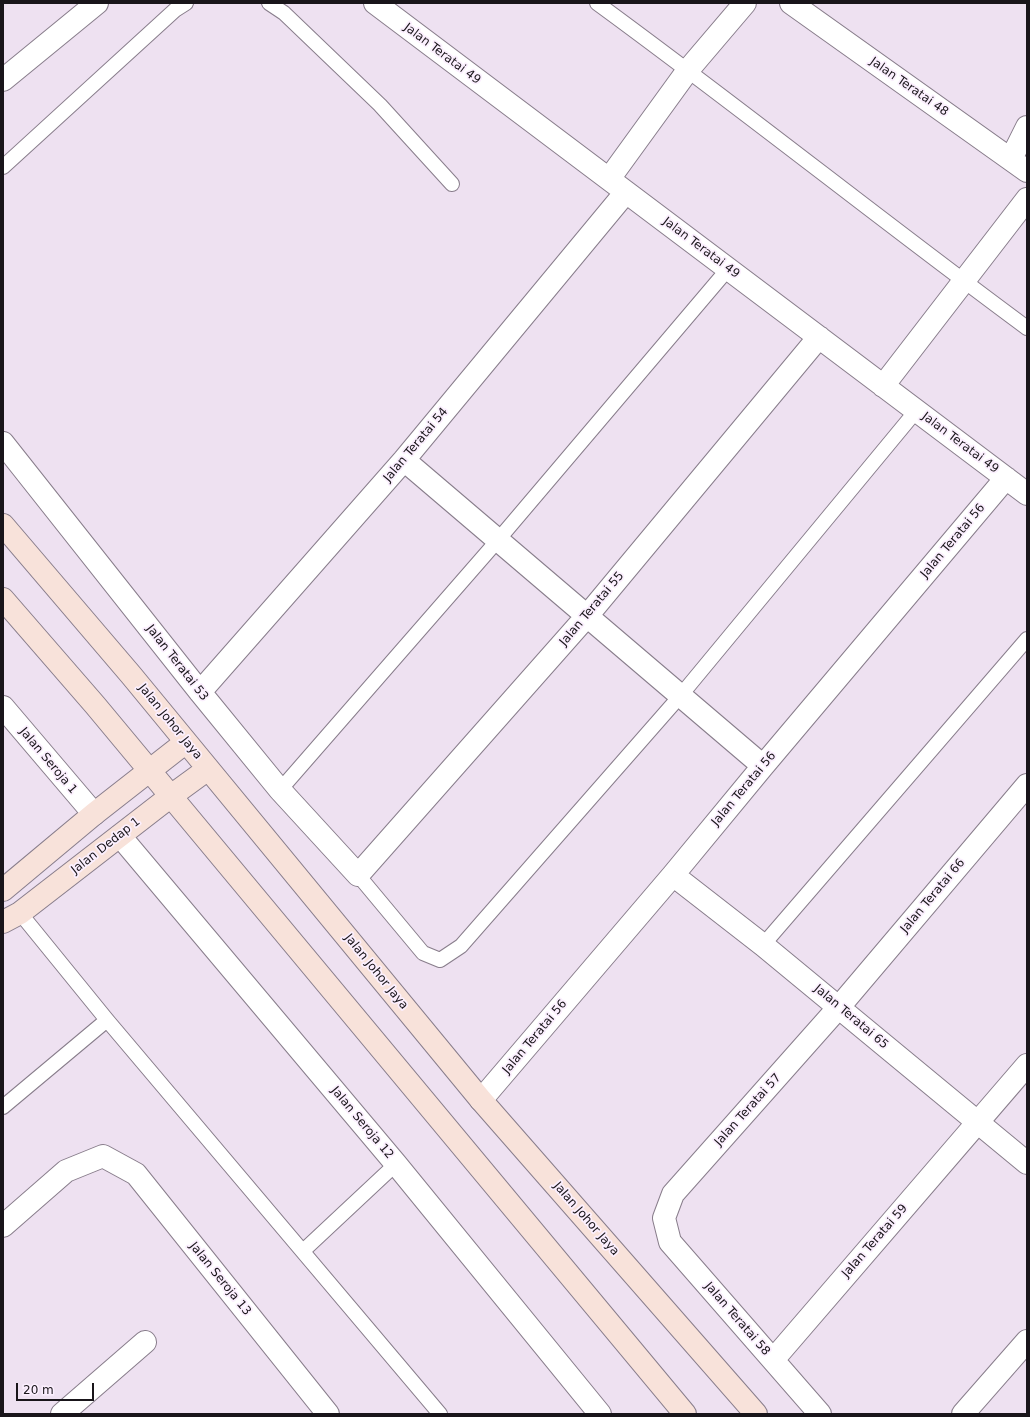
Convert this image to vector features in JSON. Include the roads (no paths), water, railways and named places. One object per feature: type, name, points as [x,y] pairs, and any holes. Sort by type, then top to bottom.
[{"type":"main road","name":"Jalan Johor Jaya","points":[[3,525],[131,675],[481,1100],[756,1414]]},
{"type":"main road","points":[[3,600],[95,705],[685,1414]]},
{"type":"main road","points":[[3,890],[94,814],[186,742]]},
{"type":"main road","name":"Jalan Dedap 1","points":[[11,917],[208,769]]},
{"type":"street","points":[[3,80],[97,3]]},
{"type":"street","name":"Jalan Teratai 49","points":[[375,3],[1027,494]]},
{"type":"street","points":[[609,179],[688,70],[745,3]]},
{"type":"street","name":"Jalan Teratai 48","points":[[791,3],[1019,165]]},
{"type":"street","points":[[1019,165],[1027,127]]},
{"type":"street","name":"Jalan Teratai 54","points":[[200,692],[404,460],[626,192]]},
{"type":"street","points":[[883,386],[1027,199]]},
{"type":"street","name":"Jalan Teratai 55","points":[[358,875],[587,616],[819,337]]},
{"type":"street","name":"Jalan Teratai 53","points":[[3,443],[200,692],[280,790],[358,875]]},
{"type":"street","points":[[404,460],[763,766]]},
{"type":"street","name":"Jalan Teratai 56","points":[[481,1100],[673,875],[1006,478]]},
{"type":"street","name":"Jalan Seroja 1","points":[[3,707],[94,814]]},
{"type":"street","name":"Jalan Teratai 66","points":[[839,1007],[1027,785]]},
{"type":"street","name":"Jalan Seroja 12","points":[[120,836],[396,1164],[600,1414]]},
{"type":"street","name":"Jalan Teratai 65","points":[[673,875],[763,945],[1027,1163]]},
{"type":"street","name":"Jalan Teratai 57","points":[[664,1218],[673,1194],[839,1007]]},
{"type":"street","name":"Jalan Teratai 59","points":[[773,1360],[1027,1065]]},
{"type":"street","name":"Jalan Seroja 13","points":[[3,1226],[66,1171],[103,1156],[136,1174],[328,1414]]},
{"type":"street","name":"Jalan Teratai 58","points":[[664,1218],[670,1242],[820,1414]]},
{"type":"street","points":[[962,1414],[1027,1341]]},
{"type":"street","points":[[62,1414],[145,1342]]},
{"type":"lane","points":[[3,167],[176,10],[186,3]]},
{"type":"lane","points":[[269,3],[284,13],[380,104],[452,184]]},
{"type":"lane","points":[[597,3],[688,70],[1027,328]]},
{"type":"lane","points":[[280,790],[498,540],[728,269]]},
{"type":"lane","points":[[358,875],[423,953],[440,960],[461,946],[681,695],[916,411]]},
{"type":"lane","points":[[763,945],[1027,639]]},
{"type":"lane","points":[[11,917],[107,1020],[440,1414]]},
{"type":"lane","points":[[3,1107],[107,1020]]},
{"type":"lane","points":[[303,1252],[396,1164]]}]
